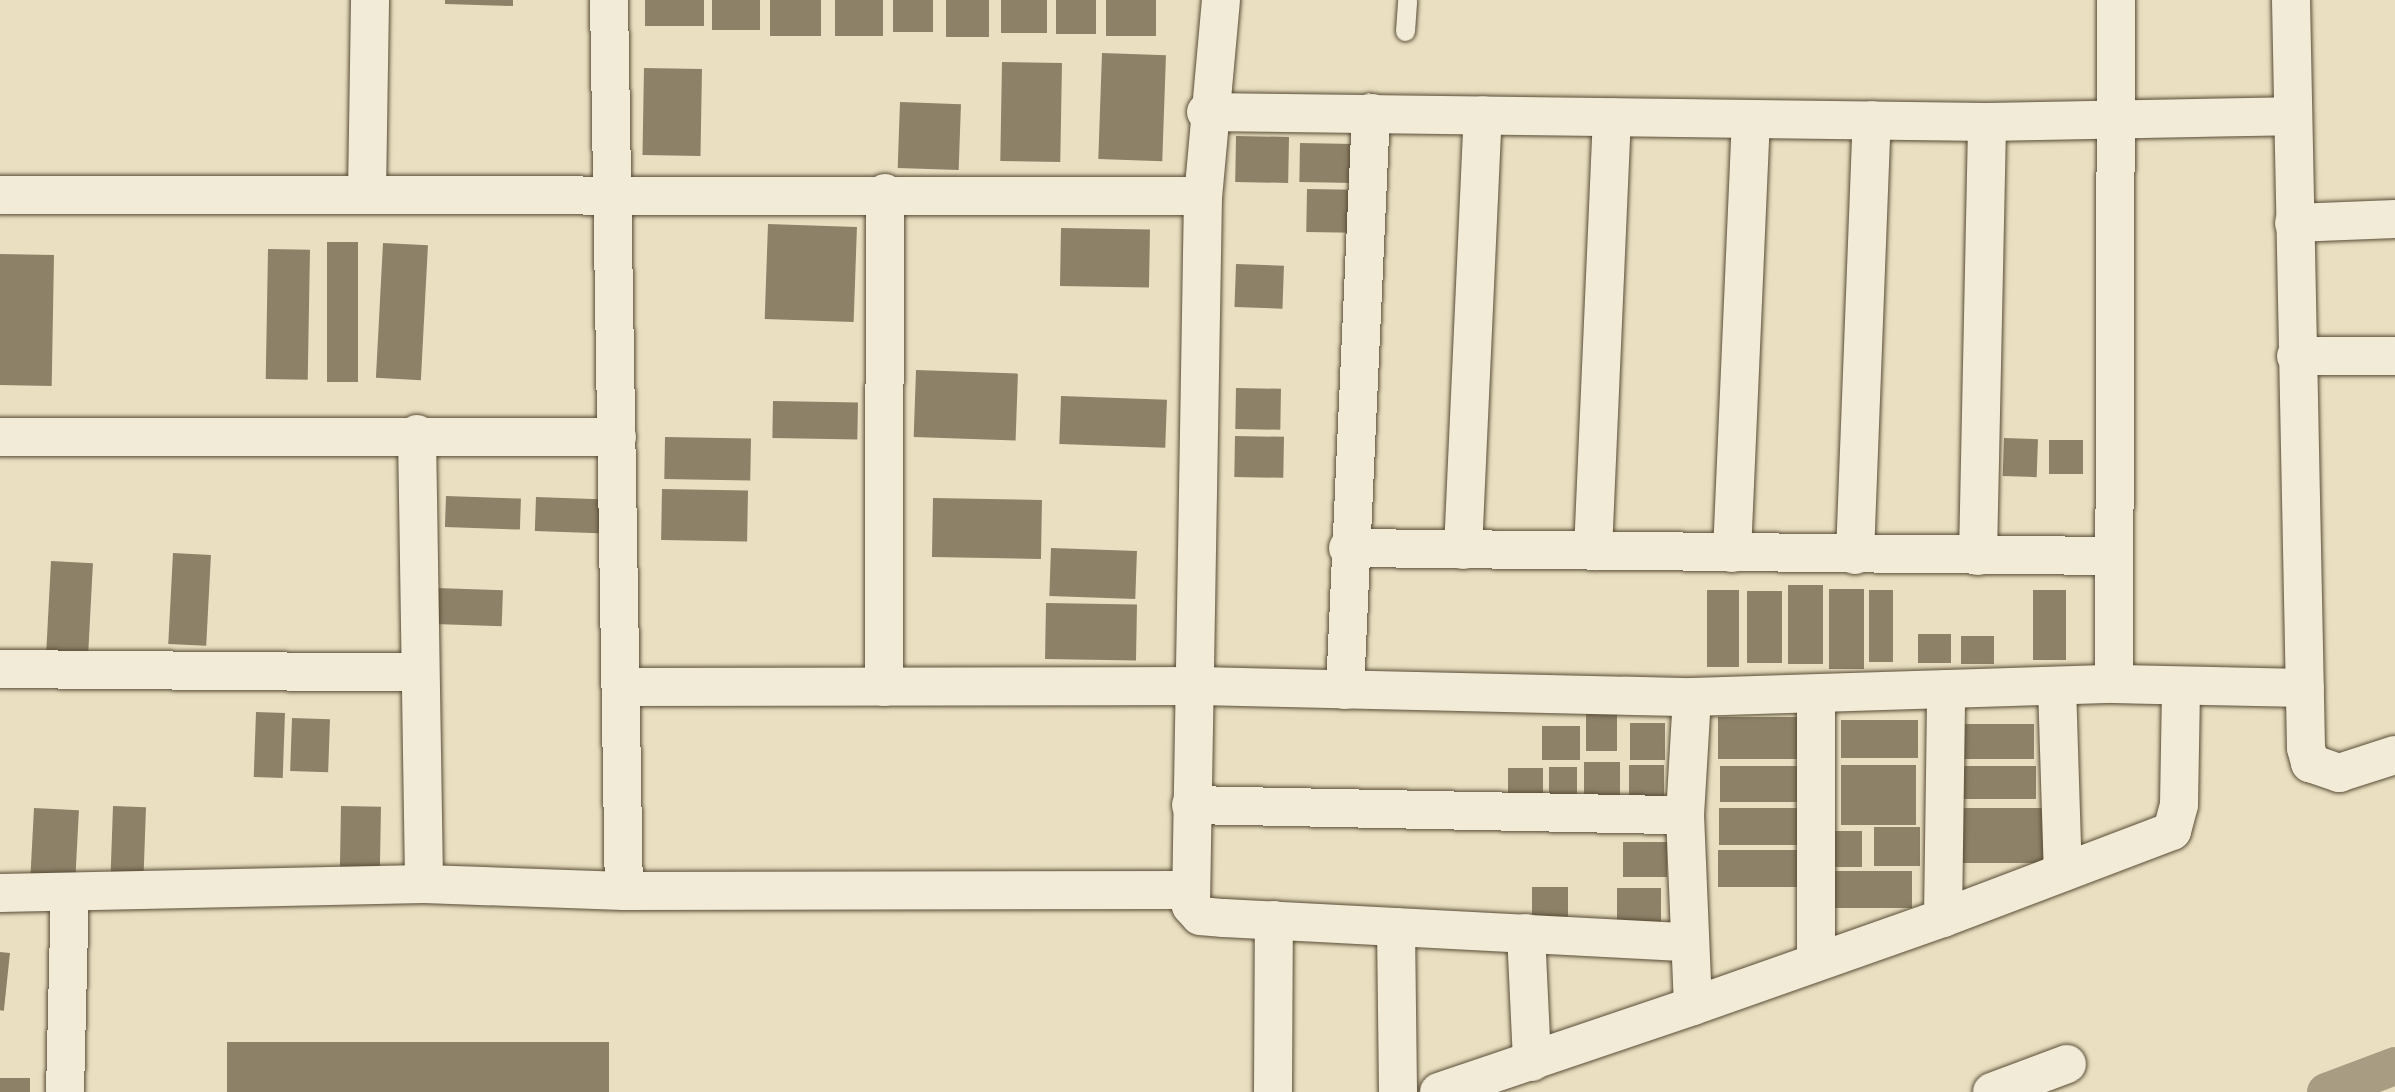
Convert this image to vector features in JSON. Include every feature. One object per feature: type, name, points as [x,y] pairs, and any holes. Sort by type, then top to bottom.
[{"type":"street","points":[[367,193],[370,0]]},
{"type":"street","points":[[609,0],[624,891]]},
{"type":"street","points":[[1221,0],[1206,111],[1203,196],[1198,686],[1191,805],[1190,890],[1200,916],[1686,942]]},
{"type":"street","points":[[2114,684],[2111,556],[2116,0]]},
{"type":"street","points":[[2291,0],[2296,356],[2305,688],[2310,763],[2339,773],[2395,755]]},
{"type":"street","points":[[1206,111],[1986,122],[2291,116]]},
{"type":"street","points":[[1345,690],[1348,548],[1371,113]]},
{"type":"street","points":[[1463,550],[1483,115]]},
{"type":"street","points":[[1593,551],[1612,117]]},
{"type":"street","points":[[1732,553],[1751,119]]},
{"type":"street","points":[[1855,555],[1872,120]]},
{"type":"street","points":[[1978,556],[1986,122]]},
{"type":"street","points":[[0,195],[613,191],[1203,196]]},
{"type":"street","points":[[884,687],[886,194]]},
{"type":"street","points":[[2294,223],[2395,219]]},
{"type":"street","points":[[2296,356],[2395,356]]},
{"type":"street","points":[[0,437],[417,434],[617,437]]},
{"type":"street","points":[[417,434],[417,673],[424,884]]},
{"type":"street","points":[[1348,548],[2111,556]]},
{"type":"street","points":[[0,669],[417,673]]},
{"type":"street","points":[[622,687],[1198,686],[1692,697],[1816,696],[2114,684],[2305,688]]},
{"type":"street","points":[[2057,686],[2063,872]]},
{"type":"street","points":[[1439,1092],[1693,1006],[1816,959],[1943,918],[2172,831],[2179,805],[2180,686]]},
{"type":"street","points":[[1943,918],[1946,690]]},
{"type":"street","points":[[1816,696],[1816,959]]},
{"type":"street","points":[[1692,697],[1685,814],[1686,942],[1693,1006]]},
{"type":"street","points":[[1191,805],[1685,814]]},
{"type":"street","points":[[0,893],[424,884],[624,891],[1190,890]]},
{"type":"street","points":[[65,1092],[71,893]]},
{"type":"street","points":[[1273,920],[1273,1092]]},
{"type":"street","points":[[1396,927],[1398,1092]]},
{"type":"street","points":[[1527,933],[1532,1062]]},
{"type":"street","points":[[1992,1092],[2067,1064]]},
{"type":"lane","points":[[1405,31],[1407,0]]},
{"type":"building","points":[[445,0],[513,0],[513,6],[445,4]]},
{"type":"building","points":[[645,0],[704,0],[704,26],[645,26]]},
{"type":"building","points":[[712,0],[760,0],[760,30],[712,30]]},
{"type":"building","points":[[770,0],[821,0],[821,36],[770,36]]},
{"type":"building","points":[[835,0],[883,0],[883,36],[835,36]]},
{"type":"building","points":[[893,0],[933,0],[933,32],[893,32]]},
{"type":"building","points":[[946,0],[989,0],[989,37],[946,37]]},
{"type":"building","points":[[1001,0],[1047,0],[1047,33],[1001,33]]},
{"type":"building","points":[[1056,0],[1096,0],[1096,34],[1056,34]]},
{"type":"building","points":[[1106,0],[1156,0],[1156,36],[1106,36]]},
{"type":"building","points":[[1102,53],[1166,55],[1162,161],[1098,159]]},
{"type":"building","points":[[1002,62],[1062,63],[1060,162],[1000,161]]},
{"type":"building","points":[[644,68],[702,69],[700,156],[642,155]]},
{"type":"building","points":[[900,102],[961,104],[959,170],[898,168]]},
{"type":"building","points":[[1236,136],[1289,137],[1288,183],[1235,182]]},
{"type":"building","points":[[1300,143],[1354,144],[1353,183],[1299,182]]},
{"type":"building","points":[[1307,189],[1354,190],[1353,233],[1306,232]]},
{"type":"building","points":[[768,224],[857,227],[854,322],[765,319]]},
{"type":"building","points":[[1061,228],[1150,230],[1149,288],[1060,286]]},
{"type":"building","points":[[327,242],[358,242],[358,382],[327,382]]},
{"type":"building","points":[[383,243],[428,245],[421,380],[376,378]]},
{"type":"building","points":[[268,249],[310,250],[308,380],[266,379]]},
{"type":"building","points":[[0,254],[54,255],[52,386],[0,385]]},
{"type":"building","points":[[1236,264],[1284,266],[1282,309],[1234,307]]},
{"type":"building","points":[[916,370],[1018,374],[1016,441],[914,437]]},
{"type":"building","points":[[1236,388],[1281,389],[1280,430],[1235,429]]},
{"type":"building","points":[[1061,396],[1167,400],[1165,448],[1059,444]]},
{"type":"building","points":[[773,401],[858,402],[857,439],[772,438]]},
{"type":"building","points":[[1235,436],[1284,437],[1283,478],[1234,477]]},
{"type":"building","points":[[665,437],[751,439],[750,480],[664,479]]},
{"type":"building","points":[[2004,438],[2038,439],[2037,477],[2003,476]]},
{"type":"building","points":[[2049,440],[2083,440],[2083,474],[2049,474]]},
{"type":"building","points":[[662,489],[748,491],[747,541],[661,540]]},
{"type":"building","points":[[446,496],[521,499],[520,530],[445,527]]},
{"type":"building","points":[[536,497],[614,500],[613,534],[535,531]]},
{"type":"building","points":[[933,498],[1042,500],[1041,559],[932,557]]},
{"type":"building","points":[[1051,548],[1137,551],[1135,599],[1049,596]]},
{"type":"building","points":[[173,553],[211,555],[206,646],[168,644]]},
{"type":"building","points":[[51,561],[93,563],[88,653],[46,651]]},
{"type":"building","points":[[1788,585],[1823,585],[1823,664],[1788,664]]},
{"type":"building","points":[[436,588],[503,590],[502,626],[435,624]]},
{"type":"building","points":[[1829,589],[1864,589],[1864,669],[1829,669]]},
{"type":"building","points":[[1707,590],[1739,590],[1739,667],[1707,667]]},
{"type":"building","points":[[1869,590],[1893,590],[1893,662],[1869,662]]},
{"type":"building","points":[[2033,590],[2066,590],[2066,660],[2033,660]]},
{"type":"building","points":[[1747,591],[1782,591],[1782,663],[1747,663]]},
{"type":"building","points":[[1046,603],[1137,605],[1136,661],[1045,659]]},
{"type":"building","points":[[1918,634],[1951,634],[1951,663],[1918,663]]},
{"type":"building","points":[[1961,636],[1994,636],[1994,664],[1961,664]]},
{"type":"building","points":[[1586,709],[1617,709],[1617,751],[1586,751]]},
{"type":"building","points":[[256,712],[285,713],[283,778],[254,777]]},
{"type":"building","points":[[1718,717],[1807,717],[1807,759],[1718,759]]},
{"type":"building","points":[[292,718],[330,719],[328,772],[290,771]]},
{"type":"building","points":[[1841,720],[1918,720],[1918,758],[1841,758]]},
{"type":"building","points":[[1630,723],[1665,723],[1665,760],[1630,760]]},
{"type":"building","points":[[1961,724],[2034,724],[2034,759],[1961,759]]},
{"type":"building","points":[[1542,726],[1580,726],[1580,760],[1542,760]]},
{"type":"building","points":[[1584,762],[1620,762],[1620,800],[1584,800]]},
{"type":"building","points":[[1629,765],[1664,765],[1664,806],[1629,806]]},
{"type":"building","points":[[1841,765],[1916,765],[1916,825],[1841,825]]},
{"type":"building","points":[[1720,766],[1803,766],[1803,802],[1720,802]]},
{"type":"building","points":[[1955,766],[2036,766],[2036,799],[1955,799]]},
{"type":"building","points":[[1549,767],[1577,767],[1577,803],[1549,803]]},
{"type":"building","points":[[1508,768],[1543,768],[1543,802],[1508,802]]},
{"type":"building","points":[[113,806],[146,807],[144,873],[111,872]]},
{"type":"building","points":[[341,806],[381,807],[380,871],[340,870]]},
{"type":"building","points":[[34,808],[79,810],[75,876],[31,874]]},
{"type":"building","points":[[1719,808],[1802,808],[1802,845],[1719,845]]},
{"type":"building","points":[[1951,808],[2051,808],[2051,863],[1951,863]]},
{"type":"building","points":[[1874,827],[1920,827],[1920,866],[1874,866]]},
{"type":"building","points":[[1825,831],[1862,831],[1862,867],[1825,867]]},
{"type":"building","points":[[1623,842],[1667,842],[1667,877],[1623,877]]},
{"type":"building","points":[[1718,850],[1799,850],[1799,887],[1718,887]]},
{"type":"building","points":[[1827,871],[1912,871],[1912,908],[1827,908]]},
{"type":"building","points":[[1532,887],[1568,887],[1568,920],[1532,920]]},
{"type":"building","points":[[1617,888],[1661,888],[1661,923],[1617,923]]},
{"type":"building","points":[[0,952],[10,953],[4,1011],[0,1010]]},
{"type":"building","points":[[227,1042],[609,1042],[609,1092],[227,1092]]},
{"type":"building","points":[[0,1078],[30,1078],[30,1092],[0,1092]]},
{"type":"waterway","points":[[2326,1092],[2395,1066]]}]
